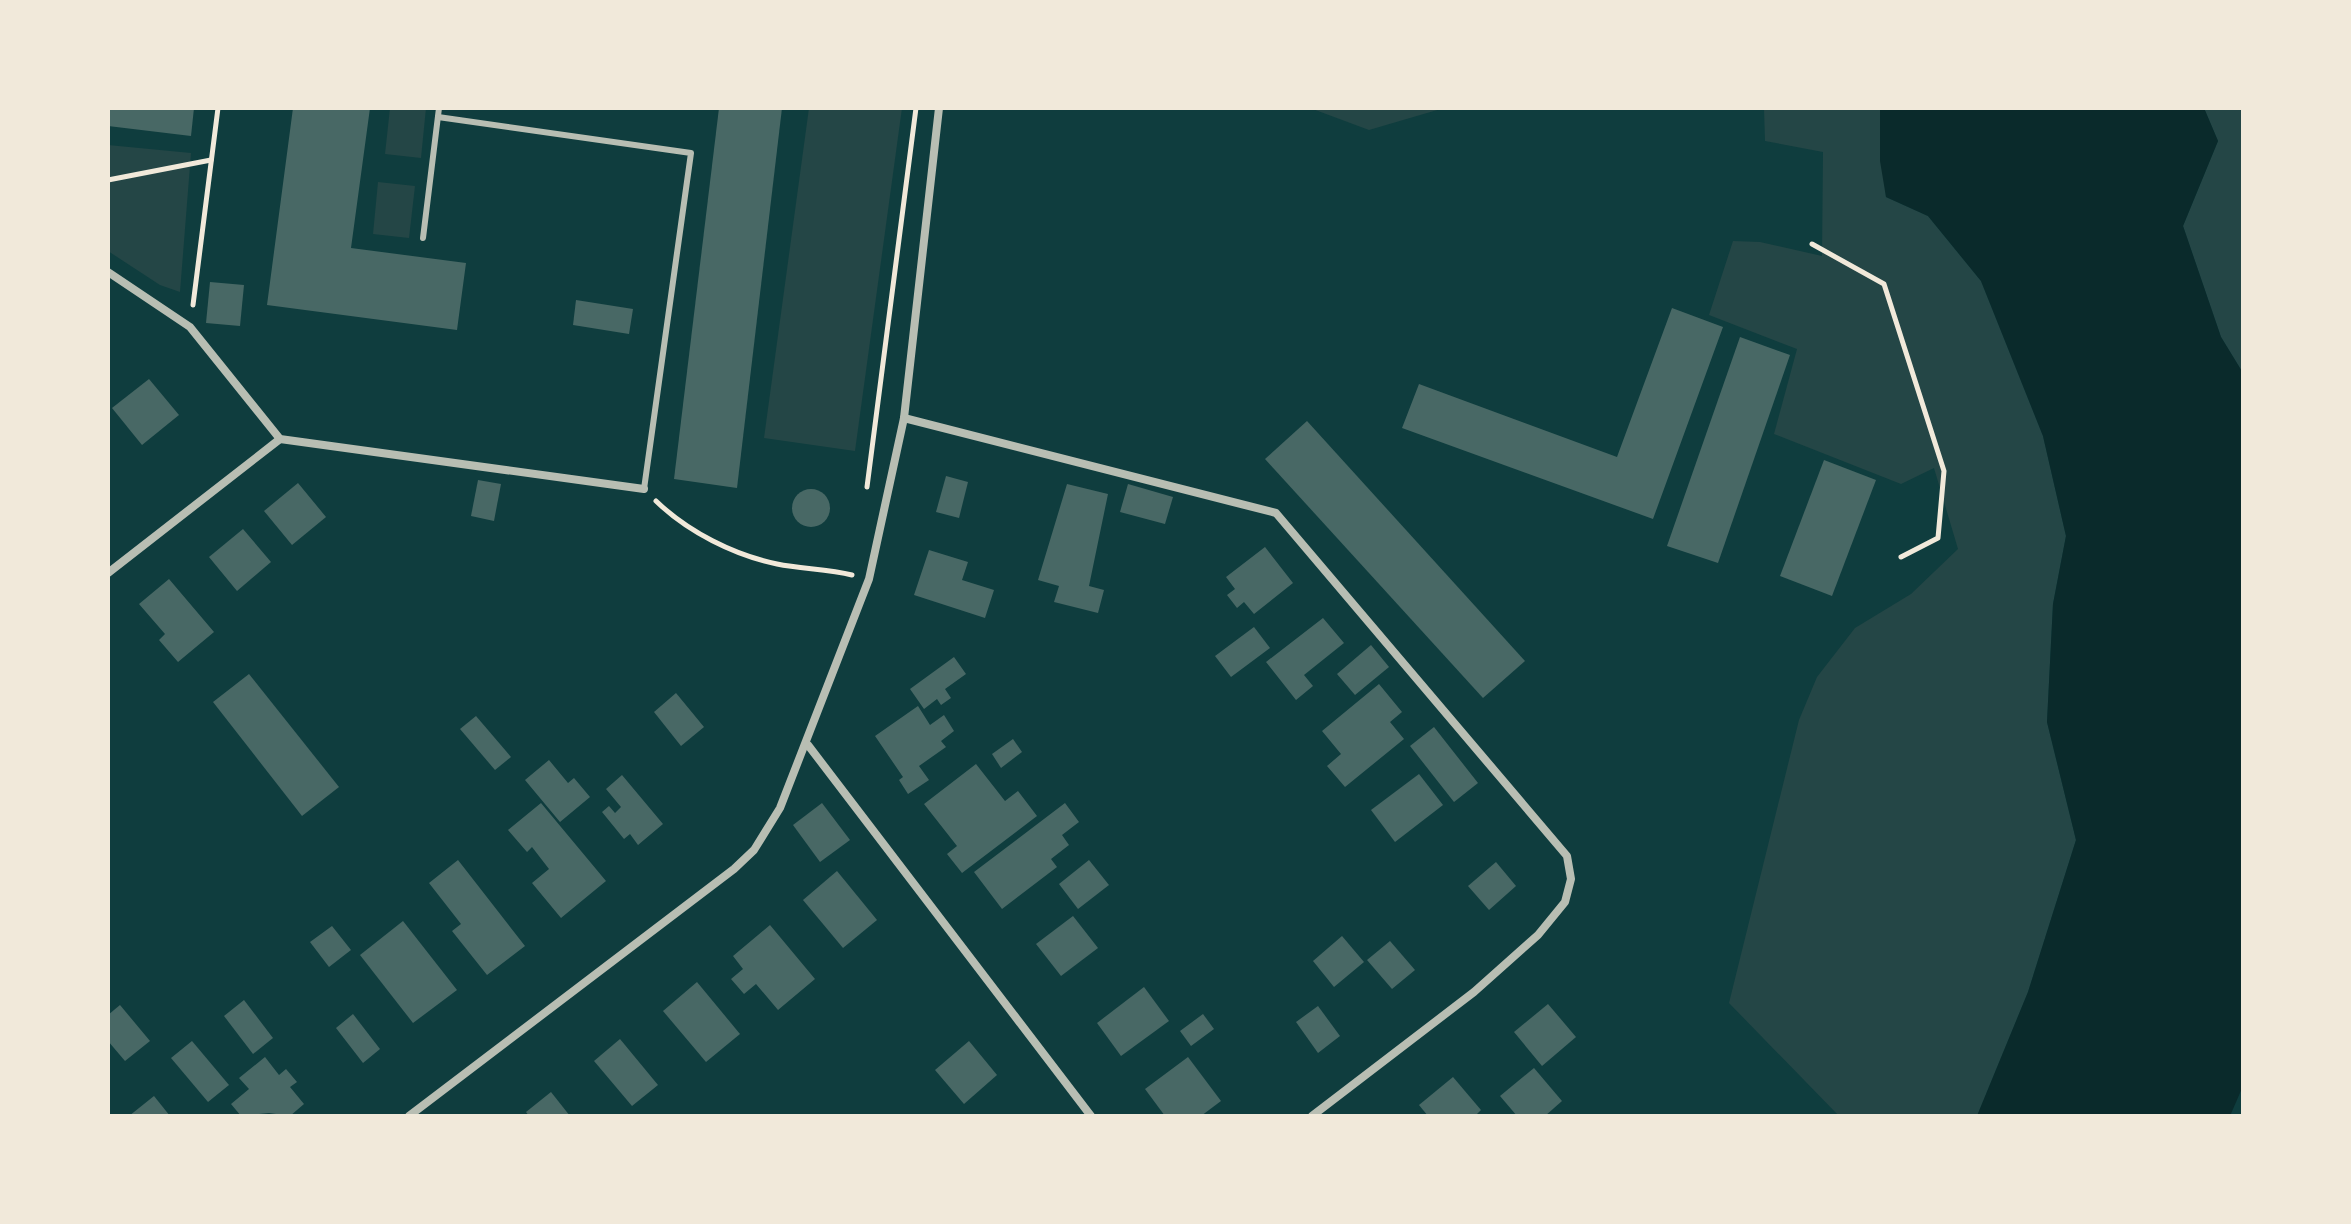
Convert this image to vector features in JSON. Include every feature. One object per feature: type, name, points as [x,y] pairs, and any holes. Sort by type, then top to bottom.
[{"type":"street","points":[[409,1116],[734,869],[769,828],[808,745],[869,579],[904,418],[939,108]]},
{"type":"street","points":[[108,272],[190,327],[280,439],[644,489]]},
{"type":"street","points":[[904,418],[1276,513],[1567,856],[1571,879],[1565,902],[1538,935],[1474,992],[1312,1116]]},
{"type":"street","points":[[108,573],[280,439]]},
{"type":"street","points":[[808,745],[1091,1116]]},
{"type":"lane","points":[[423,238],[439,108]]},
{"type":"lane","points":[[438,117],[691,153],[644,489]]},
{"type":"path","points":[[190,327],[218,108]]},
{"type":"path","points":[[866,493],[916,108]]},
{"type":"path","points":[[108,180],[211,160]]},
{"type":"path","points":[[1812,244],[1884,284],[1944,471],[1938,538],[1901,557]]},
{"type":"path","points":[[644,489],[672,516],[732,550],[778,564],[869,579]]},
{"type":"path","points":[[848,574],[852,561]]},
{"type":"shaded area","points":[[390,108],[426,108],[421,158],[385,154]]},
{"type":"shaded area","points":[[809,108],[902,108],[855,451],[764,438]]},
{"type":"shaded area","points":[[1310,108],[1444,108],[1369,130]]},
{"type":"shaded area","points":[[1764,108],[1880,108],[1886,197],[1928,216],[1981,281],[2043,436],[2066,536],[2053,604],[2047,722],[2076,840],[2028,992],[1977,1116],[1839,1116],[1729,1003],[1799,720],[1817,677],[1855,628],[1911,594],[1958,549],[1934,468],[1901,484],[1774,434],[1797,349],[1709,315],[1733,241],[1760,242],[1822,256],[1823,152],[1765,141]]},
{"type":"shaded area","points":[[1880,108],[2204,108],[2218,141],[2183,226],[2221,337],[2243,373],[2243,1086],[2230,1116],[1977,1116],[2028,992],[2076,840],[2047,722],[2053,604],[2066,536],[2043,436],[1981,281],[1928,216],[1886,197],[1880,161]]},
{"type":"shaded area","points":[[2204,108],[2243,108],[2243,373],[2221,337],[2183,226],[2218,141]]},
{"type":"shaded area","points":[[108,145],[191,153],[180,292],[160,285],[108,251]]},
{"type":"shaded area","points":[[378,182],[415,186],[409,238],[373,234]]},
{"type":"building","points":[[108,108],[194,108],[191,136],[108,126]]},
{"type":"building","points":[[293,108],[370,108],[351,248],[466,263],[457,330],[267,305]]},
{"type":"building","points":[[719,108],[782,108],[737,488],[674,479]]},
{"type":"building","points":[[210,282],[244,285],[240,326],[206,323]]},
{"type":"building","points":[[576,300],[633,309],[629,334],[573,325]]},
{"type":"building","points":[[1672,308],[1723,327],[1653,519],[1402,428],[1419,384],[1617,457]]},
{"type":"building","points":[[1740,337],[1790,355],[1718,563],[1667,546]]},
{"type":"building","points":[[149,379],[179,415],[142,445],[112,408]]},
{"type":"building","points":[[1307,421],[1525,661],[1483,698],[1265,459]]},
{"type":"building","points":[[1824,460],[1876,480],[1832,596],[1780,576]]},
{"type":"building","points":[[946,476],[968,482],[959,518],[936,512]]},
{"type":"building","points":[[478,480],[501,484],[494,521],[471,516]]},
{"type":"building","points":[[298,483],[326,517],[292,545],[264,511]]},
{"type":"building","points":[[1067,484],[1108,494],[1089,586],[1104,590],[1098,613],[1054,602],[1059,586],[1038,580]]},
{"type":"building","points":[[1128,484],[1173,497],[1165,524],[1120,512]]},
{"type":"building","points":[[811,489],[824,495],[830,508],[824,521],[811,527],[798,521],[792,508],[798,495]]},
{"type":"building","points":[[243,529],[271,562],[237,591],[209,557]]},
{"type":"building","points":[[1265,547],[1293,583],[1254,614],[1244,602],[1237,608],[1227,595],[1235,589],[1226,577]]},
{"type":"building","points":[[929,550],[968,562],[962,580],[994,590],[985,618],[914,595]]},
{"type":"building","points":[[169,579],[214,632],[178,662],[159,640],[165,634],[139,604]]},
{"type":"building","points":[[1323,618],[1344,643],[1304,675],[1313,686],[1296,700],[1266,662]]},
{"type":"building","points":[[1254,627],[1270,648],[1231,677],[1215,656]]},
{"type":"building","points":[[1371,645],[1389,667],[1355,695],[1337,674]]},
{"type":"building","points":[[954,657],[966,674],[945,689],[951,698],[941,705],[937,699],[924,709],[910,689]]},
{"type":"building","points":[[249,674],[339,787],[302,816],[213,702]]},
{"type":"building","points":[[1379,684],[1402,712],[1390,722],[1404,739],[1345,787],[1327,766],[1341,754],[1322,731]]},
{"type":"building","points":[[676,693],[704,727],[681,746],[654,712]]},
{"type":"building","points":[[918,706],[930,725],[944,715],[954,731],[941,741],[946,747],[919,766],[929,780],[908,794],[899,780],[903,777],[875,736]]},
{"type":"building","points":[[476,716],[511,757],[495,770],[460,729]]},
{"type":"building","points":[[1434,727],[1478,783],[1454,802],[1410,746]]},
{"type":"building","points":[[1013,739],[1022,752],[1001,768],[992,754]]},
{"type":"building","points":[[549,760],[568,783],[574,778],[590,797],[560,822],[525,780]]},
{"type":"building","points":[[976,764],[1005,801],[1018,791],[1037,816],[962,873],[947,854],[957,846],[924,804]]},
{"type":"building","points":[[1419,774],[1443,805],[1395,842],[1371,810]]},
{"type":"building","points":[[622,775],[663,824],[638,845],[630,834],[624,839],[602,812],[609,806],[615,813],[621,807],[606,789]]},
{"type":"building","points":[[541,803],[606,881],[561,918],[532,883],[549,869],[532,847],[527,852],[508,830]]},
{"type":"building","points":[[822,803],[850,840],[820,862],[793,825]]},
{"type":"building","points":[[1065,803],[1079,822],[1062,835],[1069,845],[1051,859],[1057,867],[1002,909],[974,872]]},
{"type":"building","points":[[458,860],[525,946],[487,975],[452,931],[461,924],[429,883]]},
{"type":"building","points":[[1089,860],[1109,885],[1078,909],[1059,884]]},
{"type":"building","points":[[1496,862],[1516,886],[1489,910],[1468,886]]},
{"type":"building","points":[[837,871],[877,920],[843,948],[803,900]]},
{"type":"building","points":[[1073,916],[1098,948],[1061,976],[1036,944]]},
{"type":"building","points":[[403,921],[457,990],[413,1023],[360,955]]},
{"type":"building","points":[[770,925],[815,979],[778,1010],[756,984],[744,994],[731,979],[743,969],[733,956]]},
{"type":"building","points":[[332,926],[351,950],[329,967],[310,942]]},
{"type":"building","points":[[1342,936],[1364,962],[1334,987],[1313,961]]},
{"type":"building","points":[[1390,941],[1415,970],[1392,989],[1367,960]]},
{"type":"building","points":[[697,982],[740,1034],[706,1062],[663,1011]]},
{"type":"building","points":[[1144,987],[1169,1021],[1121,1056],[1097,1023]]},
{"type":"building","points":[[244,1000],[273,1038],[253,1054],[224,1016]]},
{"type":"building","points":[[1548,1004],[1576,1037],[1542,1066],[1514,1032]]},
{"type":"building","points":[[120,1005],[150,1041],[125,1061],[108,1041],[108,1015]]},
{"type":"building","points":[[1318,1006],[1340,1036],[1318,1053],[1296,1022]]},
{"type":"building","points":[[353,1014],[380,1049],[363,1063],[336,1028]]},
{"type":"building","points":[[1203,1014],[1214,1029],[1191,1046],[1180,1031]]},
{"type":"building","points":[[620,1039],[658,1085],[632,1106],[594,1061]]},
{"type":"building","points":[[192,1041],[229,1085],[208,1102],[171,1058]]},
{"type":"building","points":[[969,1041],[997,1075],[964,1104],[935,1070]]},
{"type":"building","points":[[265,1057],[279,1075],[286,1069],[297,1082],[290,1087],[304,1104],[290,1116],[269,1113],[241,1116],[231,1104],[249,1089],[239,1078]]},
{"type":"building","points":[[1188,1057],[1221,1101],[1201,1116],[1165,1116],[1145,1089]]},
{"type":"building","points":[[1534,1068],[1562,1101],[1545,1116],[1517,1116],[1500,1096]]},
{"type":"building","points":[[1453,1077],[1481,1110],[1475,1116],[1428,1116],[1419,1105]]},
{"type":"building","points":[[551,1092],[570,1116],[529,1116],[526,1112]]},
{"type":"building","points":[[154,1096],[170,1116],[129,1116]]}]
